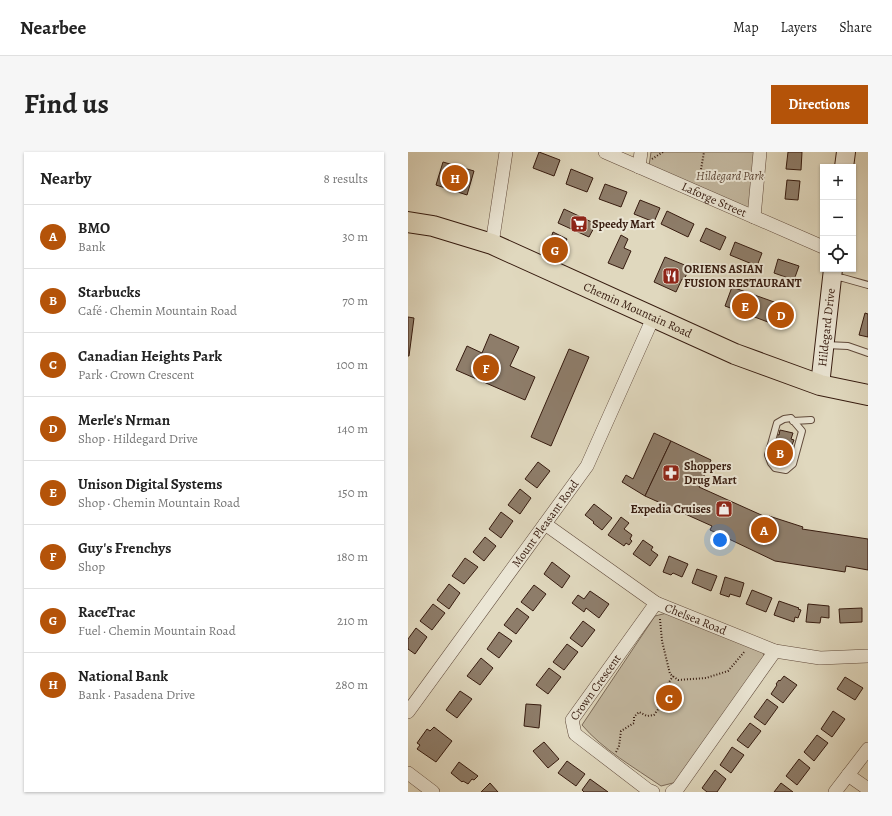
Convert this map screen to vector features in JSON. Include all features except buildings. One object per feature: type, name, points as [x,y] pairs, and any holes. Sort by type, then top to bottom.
[{"type":"main road","name":"Chemin Mountain Road","points":[[408,222],[433,226],[492,244],[735,354],[820,385],[868,394]]},
{"type":"street","points":[[492,244],[506,152]]},
{"type":"street","name":"Laforge Street","points":[[605,152],[820,246]]},
{"type":"street","points":[[754,218],[760,152]]},
{"type":"street","points":[[844,164],[846,152]]},
{"type":"street","points":[[639,167],[646,156]]},
{"type":"street","name":"Hildegard Drive","points":[[820,385],[833,273]]},
{"type":"street","name":"Mount Pleasant Road","points":[[408,712],[587,466],[653,318]]},
{"type":"street","name":"Chelsea Road","points":[[545,524],[656,603],[775,651],[820,658],[868,656]]},
{"type":"street","name":"Crown Crescent","points":[[653,792],[648,790],[575,734],[572,720],[656,603]]},
{"type":"street","points":[[672,792],[678,788],[775,651]]},
{"type":"street","points":[[835,792],[868,749]]},
{"type":"street","points":[[408,773],[433,792]]},
{"type":"street","points":[[848,774],[868,789]]},
{"type":"lane","points":[[833,273],[843,278],[868,285]]},
{"type":"lane","points":[[824,345],[848,346],[868,353]]},
{"type":"lane","points":[[794,421],[802,431],[793,464],[786,470],[775,468],[770,463],[768,455],[777,423],[784,419],[791,418],[794,421],[811,420]]},
{"type":"path","points":[[646,156],[663,152]]},
{"type":"path","points":[[699,181],[704,152]]},
{"type":"path","points":[[660,619],[665,656],[670,674],[678,680],[706,678],[728,670],[745,651]]},
{"type":"path","points":[[611,762],[620,757],[616,752],[619,746],[621,731],[634,723],[634,717],[639,712],[647,716],[654,715],[659,708],[657,701],[673,676]]},
{"type":"green space","name":"Hildegard Park","points":[[651,152],[756,152],[750,211],[649,166]]},
{"type":"green space","points":[[667,613],[763,652],[765,661],[677,782],[661,786],[609,750],[582,725],[655,616]]},
{"type":"place","name":"National Bank","points":[[455,178]]},
{"type":"place","name":"Speedy Mart","points":[[579,224]]},
{"type":"place","name":"RaceTrac","points":[[555,250]]},
{"type":"place","name":"ORIENS ASIAN FUSION RESTAURANT","points":[[671,276]]},
{"type":"place","name":"Unison Digital Systems","points":[[745,306]]},
{"type":"place","name":"Merle's Nrman","points":[[781,315]]},
{"type":"place","name":"Guy's Frenchys","points":[[486,368]]},
{"type":"place","name":"Starbucks","points":[[780,453]]},
{"type":"place","name":"Shoppers Drug Mart","points":[[671,473]]},
{"type":"place","name":"Expedia Cruises","points":[[724,509]]},
{"type":"place","name":"BMO","points":[[764,530]]},
{"type":"place","name":"Canadian Heights Park","points":[[669,698]]}]
